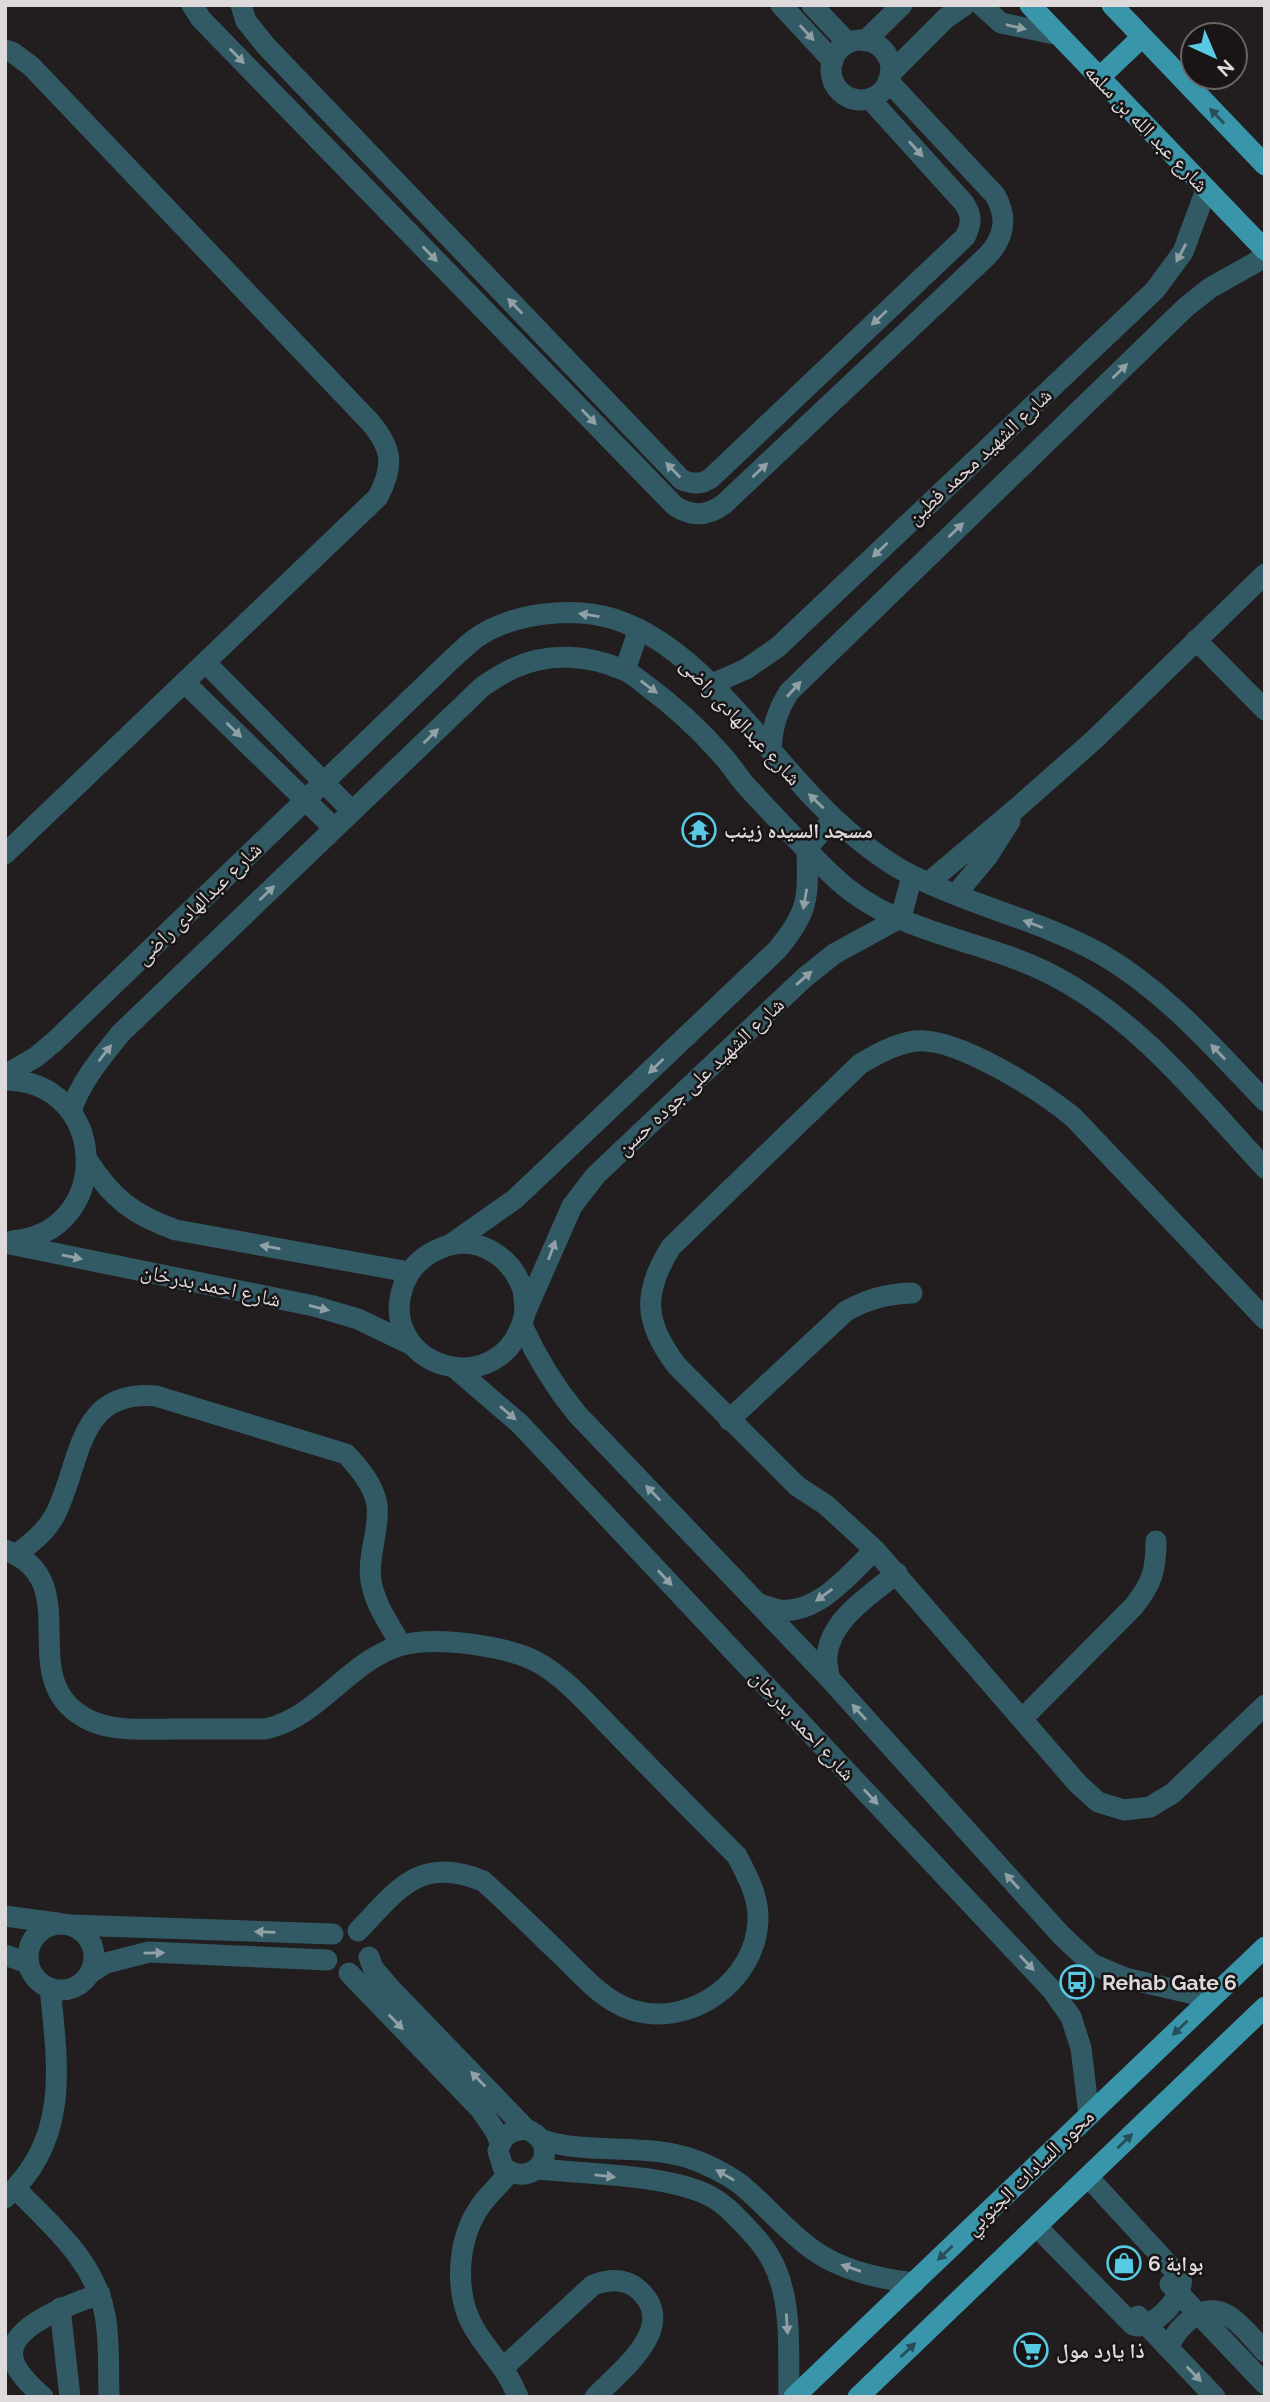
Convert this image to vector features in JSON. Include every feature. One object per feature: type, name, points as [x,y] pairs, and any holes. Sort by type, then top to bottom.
[{"type":"main road","name":"شارع عبد الله بن سلمه","points":[[1030,5],[1265,250]]},
{"type":"main road","points":[[1113,6],[1265,165]]},
{"type":"main road","points":[[1099,78],[1142,37]]},
{"type":"main road","name":"محور السادات الجنوبي","points":[[792,2397],[1265,1947]]},
{"type":"main road","name":"محور السادات الجنوبي","points":[[858,2397],[1265,2007]]},
{"type":"street","points":[[192,5],[201,19],[665,496],[684,512],[705,514],[715,510],[840,396],[997,246],[1002,233],[1002,207],[995,195],[889,78],[887,56],[874,43],[857,42],[812,5]]},
{"type":"street","points":[[241,5],[246,21],[255,34],[682,480],[697,484],[711,478],[965,237],[971,219],[964,202],[870,99]]},
{"type":"street","points":[[781,5],[833,61]]},
{"type":"street","points":[[902,5],[857,42],[839,50],[833,61],[832,79],[836,88],[851,98],[870,99],[884,89],[889,78],[946,18],[965,5]]},
{"type":"street","points":[[981,5],[1001,23],[1059,35]]},
{"type":"street","points":[[5,50],[31,66],[383,438],[390,458],[388,479],[378,497],[5,854]]},
{"type":"street","name":"شارع الشهيد محمد فطين","points":[[710,685],[746,669],[778,647],[1155,290],[1183,252],[1206,190]]},
{"type":"street","points":[[403,225],[421,208]]},
{"type":"street","name":"شارع الشهيد محمد فطين","points":[[771,751],[772,730],[778,709],[789,692],[1186,307],[1210,288],[1265,257]]},
{"type":"street","points":[[857,339],[878,360]]},
{"type":"street","points":[[820,374],[840,396]]},
{"type":"street","points":[[896,919],[920,880],[1018,807],[1095,738],[1265,574]]},
{"type":"street","name":"شارع عبدالهادى راضى","points":[[5,1078],[55,1041],[477,637],[509,622],[543,614],[577,613],[612,618],[639,629],[690,663],[799,783],[839,823],[877,853],[920,880],[1063,936],[1100,953],[1135,975],[1176,1010],[1265,1101]]},
{"type":"street","points":[[625,670],[639,629]]},
{"type":"street","points":[[1196,640],[1265,710]]},
{"type":"street","name":"شارع عبدالهادى راضى","points":[[71,1111],[88,1076],[121,1033],[482,687],[515,667],[552,657],[578,657],[591,658],[625,670],[691,722],[749,789],[833,876],[867,902],[896,919],[1010,957],[1053,975],[1094,999],[1132,1027],[1265,1168]]},
{"type":"street","points":[[206,663],[352,811]]},
{"type":"street","points":[[185,683],[334,828]]},
{"type":"street","points":[[956,894],[987,857],[1018,807]]},
{"type":"street","points":[[807,848],[826,827],[839,823]]},
{"type":"street","name":"شارع الشهيد على جوده حسن","points":[[451,1244],[524,1191],[777,950],[795,928],[807,902],[807,848]]},
{"type":"street","name":"شارع الشهيد على جوده حسن","points":[[523,1319],[572,1206],[596,1175],[804,978],[834,954],[896,919]]},
{"type":"street","points":[[1265,1319],[1073,1117],[1053,1101],[1029,1084],[948,1044],[916,1041],[886,1049],[860,1064],[671,1247],[657,1270],[651,1295],[652,1321],[661,1346],[677,1366],[797,1486],[826,1505],[875,1550],[1078,1784],[1098,1802],[1124,1810],[1150,1807],[1173,1793],[1265,1705]]},
{"type":"street","points":[[5,1078],[38,1086],[56,1096],[71,1111],[80,1126],[88,1161],[83,1187],[70,1211],[50,1229],[25,1240],[5,1242]]},
{"type":"street","points":[[88,1161],[104,1185],[124,1205],[149,1220],[176,1230],[409,1272]]},
{"type":"street","name":"شارع احمد بدرخان","points":[[5,1242],[314,1307],[358,1319],[412,1345]]},
{"type":"street","points":[[523,1319],[508,1350],[484,1365],[456,1369],[432,1362],[412,1345],[401,1322],[400,1296],[409,1272],[427,1254],[451,1244],[475,1244],[496,1253],[513,1269],[523,1290],[523,1319],[555,1387],[577,1414],[829,1678],[1062,1936],[1093,1964],[1136,1981],[1211,1998]]},
{"type":"street","points":[[729,1420],[846,1311],[866,1300],[888,1294],[912,1293]]},
{"type":"street","name":"شارع احمد بدرخان","points":[[456,1369],[520,1424],[1052,1990],[1071,2017],[1081,2048],[1089,2115]]},
{"type":"street","points":[[358,1931],[397,1891],[416,1878],[438,1871],[462,1872],[483,1881],[601,1994],[632,2010],[667,2014],[701,2005],[730,1985],[750,1956],[758,1922],[753,1887],[737,1856],[575,1692],[544,1666],[518,1655],[487,1647],[455,1643],[401,1645],[369,1662],[282,1726],[265,1729],[121,1729],[91,1721],[72,1709],[58,1692],[51,1673],[50,1618],[44,1581],[11,1552],[48,1526],[56,1513],[85,1432],[101,1410],[117,1399],[136,1395],[156,1396],[346,1454],[361,1470],[377,1506],[370,1557],[371,1578],[375,1598],[401,1645]]},
{"type":"street","points":[[1022,1719],[1134,1606],[1149,1587],[1156,1565],[1156,1541]]},
{"type":"street","points":[[759,1604],[781,1610],[803,1608],[823,1597],[875,1550]]},
{"type":"street","points":[[829,1678],[827,1656],[833,1635],[843,1619],[897,1573]]},
{"type":"street","points":[[5,1916],[65,1924],[333,1934],[345,1929],[358,1931],[368,1942],[373,1968],[391,1989],[534,2134],[545,2150],[543,2161],[537,2169],[529,2174],[510,2172],[499,2159],[500,2143],[496,2132],[481,2110],[349,1973]]},
{"type":"street","points":[[65,1924],[81,1930],[89,1939],[94,1950],[94,1962],[83,1982],[73,1988],[61,1990],[39,1983],[28,1963],[32,1941],[38,1932],[48,1926],[65,1924]]},
{"type":"street","points":[[333,1934],[326,1946],[327,1960],[336,1970],[349,1973],[358,1970],[369,1957]]},
{"type":"street","points":[[90,1973],[106,1963],[149,1952],[327,1960]]},
{"type":"street","points":[[5,1955],[28,1963]]},
{"type":"street","points":[[50,1988],[57,2056],[57,2096],[52,2124],[42,2151],[28,2175],[10,2194],[75,2251],[88,2269],[100,2294],[106,2317],[109,2397]]},
{"type":"street","points":[[500,2143],[506,2134],[515,2129],[582,2149],[671,2153],[722,2172],[745,2188],[814,2252],[833,2262],[887,2280],[914,2283]]},
{"type":"street","points":[[537,2169],[666,2182],[690,2187],[732,2210],[772,2258],[786,2312],[792,2397]]},
{"type":"street","points":[[510,2172],[481,2206],[469,2230],[462,2256],[461,2282],[465,2309],[476,2332],[504,2367],[517,2397]]},
{"type":"street","points":[[1082,2181],[1179,2293],[1265,2384]]},
{"type":"street","points":[[741,2222],[761,2204]]},
{"type":"street","points":[[1040,2223],[1130,2323],[1137,2327],[1146,2325],[1165,2312],[1179,2293]]},
{"type":"street","points":[[772,2258],[796,2237]]},
{"type":"street","points":[[504,2367],[593,2285],[605,2280],[631,2284],[641,2291],[648,2302],[653,2314],[653,2327],[649,2339],[641,2349],[595,2397]]},
{"type":"street","points":[[43,2397],[14,2364],[13,2345],[17,2337],[60,2308],[100,2294]]},
{"type":"street","points":[[60,2308],[70,2397]]},
{"type":"street","points":[[1168,2348],[1184,2325],[1199,2314],[1212,2311],[1229,2316],[1265,2351]]},
{"type":"street","points":[[1146,2325],[1216,2397]]},
{"type":"place","name":"مسجد السيده زينب","points":[[699,830]]},
{"type":"place","name":"Rehab Gate 6","points":[[1077,1982]]},
{"type":"place","name":"بوابة 6","points":[[1124,2263]]},
{"type":"place","name":"ذا يارد مول","points":[[1031,2350]]}]
